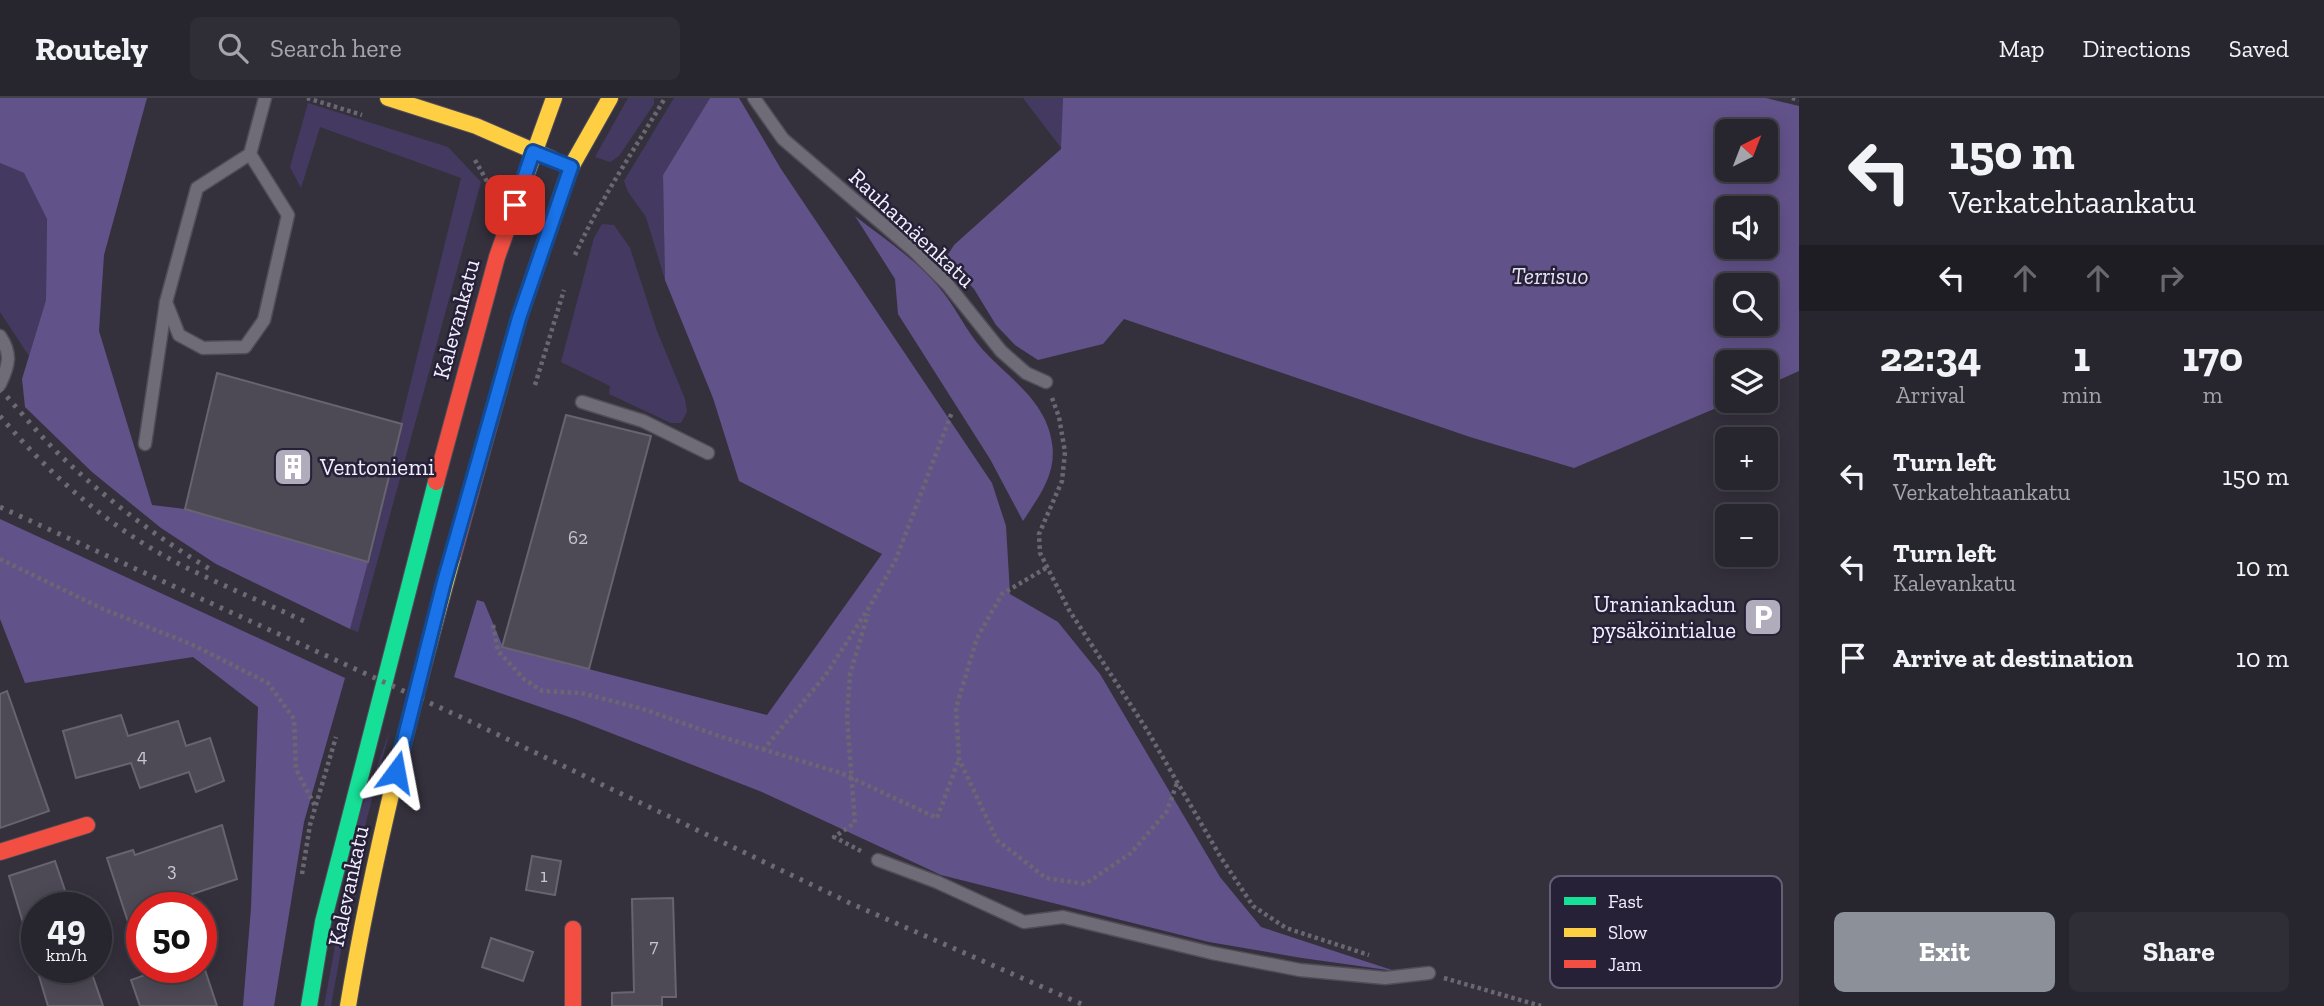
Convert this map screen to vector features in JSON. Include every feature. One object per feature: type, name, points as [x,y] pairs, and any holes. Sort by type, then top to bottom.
[{"type":"main road","points":[[388,98],[476,126],[571,167]]},
{"type":"main road","name":"Kalevankatu","points":[[309,1006],[323,922],[426,518],[497,257],[554,98]]},
{"type":"main road","name":"Kalevankatu","points":[[348,1006],[362,920],[410,710],[519,318],[571,167],[610,98]]},
{"type":"main road","points":[[0,852],[87,825]]},
{"type":"main road","points":[[573,929],[573,1006]]},
{"type":"lane","points":[[145,444],[166,302],[197,188],[250,154],[265,98]]},
{"type":"lane","name":"Rauhamäenkatu","points":[[754,98],[783,139],[914,251],[948,285],[1001,351],[1026,373],[1046,382]]},
{"type":"lane","points":[[166,302],[179,335],[203,348],[245,347],[264,320],[288,215],[250,154]]},
{"type":"lane","points":[[0,336],[6,345],[9,366],[0,384]]},
{"type":"lane","points":[[582,402],[643,421],[708,453]]},
{"type":"lane","points":[[878,860],[937,882],[1024,922],[1063,917],[1212,953],[1300,970],[1385,978],[1429,974]]},
{"type":"path","points":[[572,264],[589,225],[665,98]]},
{"type":"path","points":[[1792,98],[1799,100]]},
{"type":"path","points":[[533,390],[564,289]]},
{"type":"path","points":[[1046,382],[1059,417],[1065,452],[1062,481],[1039,534],[1040,553],[1069,610],[1114,676],[1220,856],[1253,906],[1286,928],[1379,958]]},
{"type":"path","points":[[763,750],[825,676],[870,606],[896,559],[951,412]]},
{"type":"path","points":[[0,559],[103,610],[193,645],[268,682],[294,719],[296,769],[315,806]]},
{"type":"path","points":[[1046,568],[1002,594],[977,638],[956,708],[959,759],[997,839],[1046,878],[1085,884],[1132,853],[1167,811],[1177,782]]},
{"type":"path","points":[[870,606],[850,674],[847,718],[855,823],[834,837],[878,860]]},
{"type":"path","points":[[493,625],[498,651],[524,679],[542,691],[581,693],[643,709],[850,778],[937,818],[959,759]]},
{"type":"path","points":[[1429,974],[1541,1006]]},
{"type":"shaded area","points":[[628,98],[654,98],[654,104],[619,156],[610,162],[595,157]]},
{"type":"shaded area","points":[[674,98],[710,98],[663,175],[665,280],[646,217],[628,192],[624,181]]},
{"type":"shaded area","points":[[1023,98],[1063,98],[1062,149]]},
{"type":"shaded area","points":[[308,103],[448,147],[481,182],[358,632],[350,629],[461,178],[320,127],[301,188],[290,167]]},
{"type":"shaded area","points":[[0,163],[24,173],[47,219],[46,300],[29,356],[0,312]]},
{"type":"shaded area","points":[[602,224],[614,225],[630,248],[657,331],[685,399],[687,412],[681,423],[671,423],[609,394],[610,386],[561,362],[594,238]]},
{"type":"shaded area","points":[[390,730],[359,849],[331,1006],[324,1006],[359,816]]},
{"type":"green space","points":[[0,98],[147,98],[104,255],[99,331],[152,505],[185,509],[368,562],[350,629],[216,564],[161,528],[92,472],[25,407],[22,379],[46,300],[47,219],[24,173],[0,163]]},
{"type":"green space","points":[[710,98],[739,98],[781,169],[992,483],[1006,526],[1010,594],[1058,622],[1100,674],[1220,877],[1261,927],[1395,971],[1209,942],[941,875],[762,792],[575,719],[454,677],[477,600],[484,602],[503,647],[767,715],[882,554],[739,481],[713,398],[665,280],[663,175]]},
{"type":"green space","name":"Terrisuo","points":[[1063,98],[1766,98],[1799,106],[1799,371],[1778,381],[1778,350],[1715,350],[1715,409],[1574,468],[1470,437],[1124,319],[1103,344],[1038,360],[1015,345],[996,325],[974,289],[946,258],[954,245],[1061,149]]},
{"type":"green space","points":[[855,216],[928,275],[977,342],[1035,403],[1042,415],[1052,443],[1052,465],[1045,484],[1023,521],[990,459],[898,314],[895,279]]},
{"type":"green space","points":[[0,519],[345,678],[304,822],[274,1006],[243,1006],[251,908],[258,707],[193,657],[25,683],[0,619]]},
{"type":"building","name":"Ventoniemi","points":[[217,373],[402,424],[368,562],[185,509]]},
{"type":"building","points":[[566,415],[651,436],[589,669],[502,647]]},
{"type":"building","points":[[7,691],[49,811],[0,828],[0,694]]},
{"type":"building","points":[[121,715],[128,736],[178,721],[186,746],[210,738],[224,781],[196,792],[189,772],[140,788],[131,763],[76,778],[63,731]]},
{"type":"building","points":[[222,825],[237,879],[198,892],[126,892],[126,916],[107,858],[133,850],[135,855]]},
{"type":"building","points":[[532,856],[561,861],[555,895],[526,890]]},
{"type":"building","points":[[55,861],[66,892],[21,892],[21,916],[9,876]]},
{"type":"building","points":[[673,898],[676,997],[662,997],[662,1006],[612,1006],[612,993],[634,992],[632,899]]},
{"type":"building","points":[[491,938],[533,952],[523,981],[482,967]]},
{"type":"building","points":[[41,983],[95,983],[103,1006],[48,1006]]},
{"type":"building","points":[[132,983],[209,983],[217,1006],[140,1006]]},
{"type":"railway","points":[[0,389],[54,449],[115,504],[213,571]]},
{"type":"railway","points":[[0,416],[71,489],[132,536],[192,570],[310,624]]},
{"type":"railway","points":[[0,507],[465,719],[852,904],[1086,1006]]},
{"type":"traffic: fast","points":[[309,1006],[323,922],[436,482]]},
{"type":"traffic: slow","points":[[388,98],[476,126],[552,159]]},
{"type":"traffic: slow","points":[[514,209],[554,98]]},
{"type":"traffic: slow","points":[[566,181],[571,167],[610,98]]},
{"type":"traffic: slow","points":[[348,1006],[394,780],[453,556]]},
{"type":"traffic: jam","points":[[453,556],[519,318],[566,181]]},
{"type":"traffic: jam","points":[[436,482],[497,257],[514,209]]},
{"type":"traffic: jam","points":[[0,852],[87,825]]},
{"type":"traffic: jam","points":[[573,929],[573,1006]]},
{"type":"place","name":"Ventoniemi","points":[[293,467]]},
{"type":"place","name":"Uraniankadun pysäköintialue","points":[[1763,617]]},
{"type":"route","points":[[396,772],[444,582],[519,318],[571,167],[533,152],[515,205]]}]
